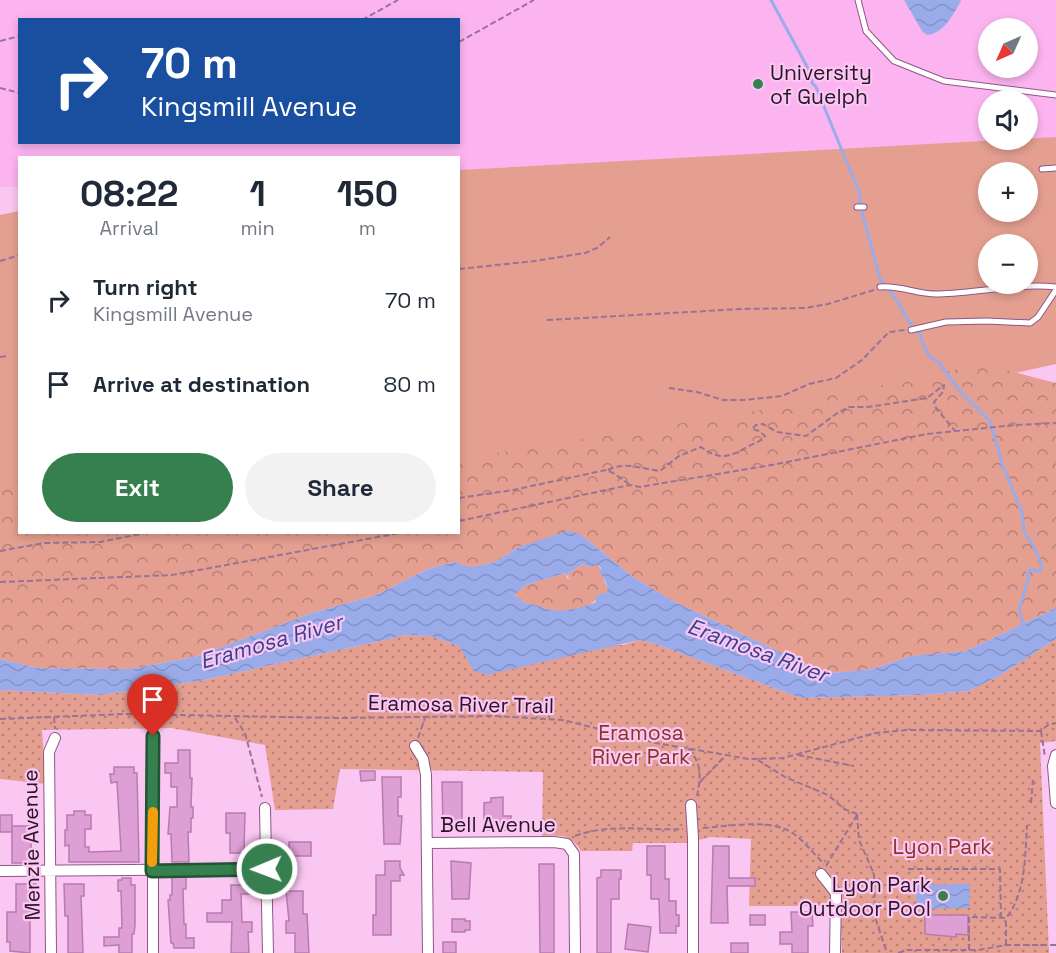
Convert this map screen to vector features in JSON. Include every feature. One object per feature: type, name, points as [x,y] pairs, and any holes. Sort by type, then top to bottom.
[{"type":"street","points":[[153,736],[153,953]]},
{"type":"street","name":"Menzie Avenue","points":[[51,953],[49,752],[55,738]]},
{"type":"street","points":[[415,746],[423,759],[426,775],[428,953]]},
{"type":"street","points":[[1055,761],[1056,803]]},
{"type":"street","points":[[690,805],[693,953]]},
{"type":"street","points":[[266,808],[268,953]]},
{"type":"street","name":"Bell Avenue","points":[[428,843],[554,842],[567,844]]},
{"type":"street","points":[[567,844],[574,854],[575,953]]},
{"type":"street","points":[[0,871],[267,869]]},
{"type":"street","points":[[824,870],[836,893],[837,953]]},
{"type":"lane","points":[[858,0],[866,31],[894,61],[944,81],[1056,95]]},
{"type":"lane","points":[[1042,169],[1056,168]]},
{"type":"lane","points":[[879,287],[888,286],[939,294],[1026,285],[1056,288],[1038,317],[1030,323],[945,322],[911,330]]},
{"type":"path","points":[[366,18],[398,0]]},
{"type":"path","points":[[460,41],[534,0]]},
{"type":"path","points":[[0,41],[18,36]]},
{"type":"path","points":[[0,88],[18,92]]},
{"type":"path","points":[[460,269],[585,254],[610,237]]},
{"type":"path","points":[[0,261],[18,256]]},
{"type":"path","points":[[547,320],[742,309],[805,308],[828,304],[879,287]]},
{"type":"path","points":[[669,388],[697,392],[723,400],[782,396],[809,384],[836,378],[862,360],[890,332],[911,330]]},
{"type":"path","points":[[0,357],[7,356]]},
{"type":"path","points":[[460,498],[513,490],[626,465],[660,471],[679,456],[701,447],[714,455],[728,457],[760,442],[765,436],[752,429],[756,425],[763,424],[783,434],[806,436],[849,407],[868,407],[927,398],[944,385],[943,392],[934,402],[936,408],[955,431]]},
{"type":"path","points":[[608,470],[630,485],[640,487],[777,464],[927,434],[999,426],[1056,423]]},
{"type":"path","points":[[460,521],[630,485]]},
{"type":"path","points":[[0,551],[44,543],[99,542],[140,534]]},
{"type":"path","points":[[0,582],[172,575],[394,534]]},
{"type":"path","name":"Eramosa River Trail","points":[[0,719],[125,714],[494,716],[563,720],[656,743],[756,759],[797,755],[876,733],[906,730],[1041,731],[1056,723]]},
{"type":"path","points":[[235,716],[244,733],[266,808]]},
{"type":"path","points":[[415,746],[425,717]]},
{"type":"path","points":[[1041,731],[1043,751],[1047,762],[1055,761]]},
{"type":"path","points":[[687,749],[696,757],[700,782],[696,800],[690,805]]},
{"type":"path","points":[[1039,758],[1043,751]]},
{"type":"path","points":[[700,782],[726,755]]},
{"type":"path","points":[[797,755],[854,766]]},
{"type":"path","points":[[756,759],[785,777],[828,795],[844,809],[857,814]]},
{"type":"path","points":[[1031,803],[1033,780]]},
{"type":"path","points":[[567,844],[575,836],[587,832],[619,829],[661,831],[766,824],[790,831],[824,870],[857,814]]},
{"type":"path","points":[[857,814],[859,840],[874,874],[875,916],[887,953]]},
{"type":"path","points":[[1006,945],[1006,918],[1017,901],[1025,856],[1027,825]]},
{"type":"path","points":[[908,869],[1000,869],[1001,917]]},
{"type":"path","points":[[969,950],[969,918],[1006,918]]},
{"type":"path","points":[[898,953],[907,950],[969,950],[1006,945],[1056,945]]},
{"type":"shaded area","name":"University of Guelph","points":[[0,0],[1056,0],[1056,137],[1038,138],[1038,90],[978,90],[978,142],[460,170],[460,156],[18,156],[18,187],[0,187]]},
{"type":"green space","points":[[1056,137],[1056,364],[841,411],[460,500],[460,170],[978,141],[978,150],[1038,150],[1038,138]]},
{"type":"green space","points":[[18,211],[18,515],[0,508],[0,215]]},
{"type":"green space","points":[[982,364],[1056,383],[1056,608],[966,651],[911,656],[872,669],[832,673],[815,669],[673,601],[633,577],[580,534],[519,547],[495,562],[472,567],[454,562],[428,569],[376,595],[312,613],[198,656],[131,669],[38,668],[0,659],[0,477],[18,480],[18,534],[460,534],[460,459],[751,412]]},
{"type":"green space","points":[[583,564],[588,567],[598,564],[608,593],[601,593],[596,600],[583,608],[568,611],[545,609],[525,603],[513,594],[526,585],[565,573],[567,578],[571,580],[568,577],[569,573]]},
{"type":"green space","name":"Eramosa River Park","points":[[407,635],[430,636],[459,646],[623,645],[640,640],[801,698],[922,695],[969,691],[999,676],[1056,639],[1056,741],[1040,743],[1049,953],[842,953],[840,906],[749,906],[751,839],[711,837],[686,843],[633,843],[632,851],[581,851],[573,841],[564,837],[542,836],[543,772],[340,769],[333,809],[275,810],[265,745],[171,728],[42,730],[46,784],[0,779],[0,690],[100,695],[199,681]]},
{"type":"water","points":[[904,0],[961,1],[943,27],[927,35],[922,31]]},
{"type":"water","name":"Eramosa River","points":[[567,531],[580,534],[633,577],[673,601],[815,669],[832,673],[872,669],[911,656],[966,651],[1056,608],[1056,639],[999,676],[969,691],[922,695],[801,698],[640,640],[486,675],[474,671],[459,646],[430,636],[407,635],[199,681],[100,695],[0,690],[0,659],[38,668],[131,669],[198,656],[312,613],[376,595],[428,569],[454,562],[472,567],[495,562],[519,547]],"holes":[[[583,564],[588,567],[598,565],[601,568],[599,573],[607,585],[607,593],[601,593],[595,598],[596,602],[577,609],[565,610],[545,609],[525,603],[514,595],[526,585],[565,573],[568,577],[569,573]]]},
{"type":"water","name":"Lyon Park Outdoor Pool","points":[[970,884],[969,908],[916,909],[916,885]]},
{"type":"building","points":[[178,750],[190,750],[193,818],[191,818],[191,832],[188,832],[189,862],[172,862],[171,834],[168,834],[170,807],[177,807],[177,787],[171,787],[171,773],[165,773],[165,763],[178,763]]},
{"type":"building","points":[[114,767],[134,767],[134,773],[137,773],[139,862],[69,862],[69,845],[65,846],[65,830],[67,830],[67,815],[74,815],[74,811],[85,811],[85,815],[91,815],[91,829],[85,829],[85,847],[89,847],[89,852],[121,851],[117,782],[111,783],[110,774],[114,774]]},
{"type":"building","points":[[360,771],[375,771],[375,780],[361,781]]},
{"type":"building","points":[[382,777],[401,777],[401,797],[398,797],[398,816],[402,816],[400,844],[384,844]]},
{"type":"building","points":[[442,782],[462,782],[462,827],[443,827]]},
{"type":"building","points":[[503,797],[503,816],[511,816],[511,830],[484,830],[484,803],[491,802],[491,798]]},
{"type":"building","points":[[226,813],[245,813],[244,853],[230,853],[230,833],[226,833]]},
{"type":"building","points":[[0,815],[12,815],[12,832],[0,832]]},
{"type":"building","points":[[12,826],[31,826],[31,863],[12,863]]},
{"type":"building","points":[[289,842],[311,842],[311,856],[289,856]]},
{"type":"building","points":[[647,846],[665,846],[665,879],[669,879],[669,901],[676,901],[676,915],[679,915],[679,926],[676,926],[676,933],[660,933],[659,899],[651,899],[651,875],[647,875]]},
{"type":"building","points":[[713,846],[729,846],[729,878],[755,878],[755,886],[727,886],[728,923],[711,923]]},
{"type":"building","points":[[385,861],[400,861],[400,868],[404,875],[400,875],[400,881],[391,881],[391,935],[373,935],[373,915],[376,915],[376,875],[385,875]]},
{"type":"building","points":[[451,861],[471,863],[469,899],[452,899]]},
{"type":"building","points":[[539,864],[554,864],[554,953],[540,953]]},
{"type":"building","points":[[601,870],[621,870],[619,899],[611,899],[611,953],[597,953],[597,878],[601,877]]},
{"type":"building","points":[[172,877],[186,877],[186,889],[183,889],[184,924],[186,924],[186,938],[194,938],[194,948],[174,948],[171,943],[168,900],[172,895]]},
{"type":"building","points":[[131,878],[131,885],[135,885],[132,953],[119,953],[119,945],[104,946],[104,937],[119,937],[119,928],[122,928],[121,891],[118,891],[118,880]]},
{"type":"building","points":[[16,884],[36,884],[36,910],[30,909],[30,953],[10,951],[10,942],[7,942],[7,912],[16,912]]},
{"type":"building","points":[[64,884],[84,884],[84,896],[81,896],[83,953],[68,953],[68,916],[65,916]]},
{"type":"building","points":[[231,885],[252,885],[253,894],[241,894],[242,922],[252,922],[252,932],[248,932],[249,953],[231,953],[232,922],[207,922],[207,913],[222,913],[222,900],[231,900]]},
{"type":"building","points":[[286,891],[303,891],[303,914],[307,914],[309,953],[295,953],[295,933],[286,933],[286,921],[289,921]]},
{"type":"building","points":[[791,912],[812,913],[813,926],[808,926],[808,953],[792,953],[792,944],[780,944],[780,932],[792,932]]},
{"type":"building","points":[[750,915],[765,915],[765,925],[750,925]]},
{"type":"building","points":[[925,915],[968,915],[968,935],[956,934],[956,937],[925,934]]},
{"type":"building","points":[[452,919],[470,921],[470,930],[452,932]]},
{"type":"building","points":[[628,924],[651,927],[648,952],[625,949]]},
{"type":"building","points":[[443,942],[456,942],[456,953],[443,953]]},
{"type":"building","points":[[731,943],[748,943],[748,953],[731,953]]},
{"type":"waterway","points":[[771,0],[810,72],[812,83],[816,87],[859,192],[880,279],[896,299],[908,321],[920,334],[929,356],[939,363],[958,389],[990,421],[1002,464],[1022,512],[1024,532],[1034,547],[1042,566],[1039,572],[1032,569],[1027,572],[1029,576],[1019,610],[1024,626]]},
{"type":"slow traffic","points":[[152,862],[153,812]]},
{"type":"place","name":"University of Guelph","points":[[758,84]]},
{"type":"place","name":"Lyon Park Outdoor Pool","points":[[943,896]]},
{"type":"route","points":[[153,736],[152,871],[267,869]]},
{"type":"park label","name":"Lyon Park","points":[[942,846]]}]
